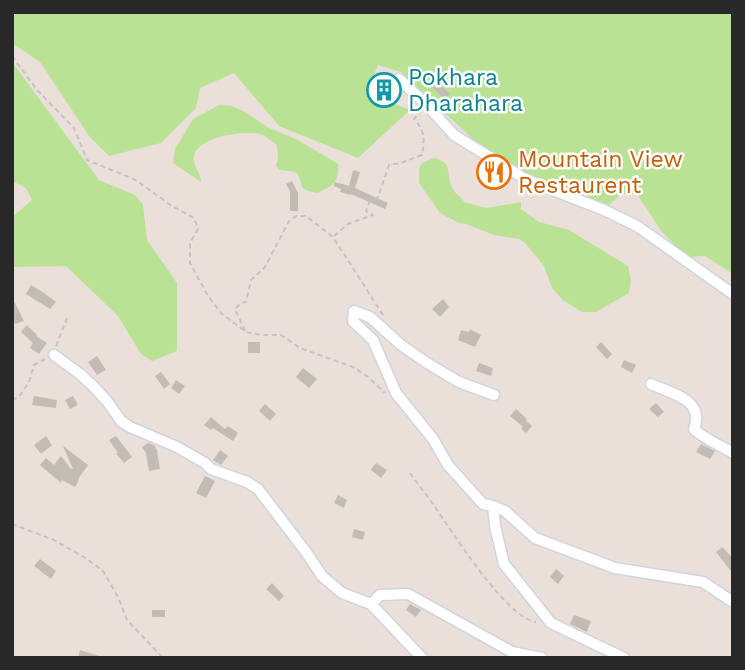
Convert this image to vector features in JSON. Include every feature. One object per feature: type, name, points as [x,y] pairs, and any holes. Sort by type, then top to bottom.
[{"type":"street","points":[[399,79],[454,135],[526,179],[637,226],[733,294]]},
{"type":"street","points":[[494,395],[459,382],[427,363],[401,345],[370,317],[354,311],[353,321],[373,340],[396,393],[433,439],[448,465],[483,504],[505,511],[535,538],[615,568],[703,582],[733,602]]},
{"type":"street","points":[[54,355],[93,386],[121,421],[130,428],[186,452],[211,469],[247,482],[258,489],[321,576],[342,593],[371,604],[422,658]]},
{"type":"street","points":[[651,384],[691,404],[698,417],[694,429],[697,433],[733,453]]},
{"type":"street","points":[[493,506],[504,564],[551,623],[624,658]]},
{"type":"street","points":[[371,604],[380,595],[408,594],[512,652],[542,658]]},
{"type":"path","points":[[12,56],[37,90],[74,128],[87,160],[134,179],[194,218],[198,229],[190,243],[190,263],[208,296],[222,314],[246,332],[281,335],[300,348],[353,367],[388,396]]},
{"type":"path","points":[[333,237],[348,224],[373,215],[366,211],[369,203],[378,197],[389,165],[422,155],[425,142],[414,118],[420,112],[420,99]]},
{"type":"path","points":[[246,332],[235,309],[246,302],[251,280],[265,267],[289,221],[296,216],[306,216],[333,237],[382,312],[387,331]]},
{"type":"path","points":[[12,398],[18,398],[29,382],[34,365],[54,355],[67,318]]},
{"type":"path","points":[[410,473],[466,554],[505,600],[530,621],[551,623]]},
{"type":"path","points":[[12,523],[54,540],[103,571],[127,620],[163,658]]},
{"type":"green space","points":[[12,12],[733,12],[733,274],[705,256],[687,257],[662,232],[637,194],[621,194],[607,207],[532,176],[487,152],[401,72],[378,65],[366,93],[410,110],[358,158],[279,126],[234,73],[200,88],[196,108],[161,143],[109,156],[89,136],[40,62],[12,43]]},
{"type":"green space","points":[[12,62],[99,180],[135,195],[143,205],[147,240],[177,283],[177,351],[152,361],[141,354],[118,316],[66,266],[12,267],[12,217],[32,200],[26,188],[12,181]]},
{"type":"green space","points":[[219,105],[232,106],[245,112],[269,128],[296,139],[338,164],[338,176],[334,183],[318,193],[304,189],[296,172],[280,170],[276,166],[277,145],[256,133],[224,136],[204,143],[197,149],[194,159],[201,182],[173,163],[175,149],[193,119]]},
{"type":"green space","points":[[434,158],[445,163],[451,185],[464,202],[486,208],[521,202],[521,209],[539,222],[569,230],[628,266],[631,280],[629,293],[596,312],[582,312],[563,300],[552,288],[544,266],[525,243],[459,223],[440,213],[419,183],[422,163]]},
{"type":"building","points":[[437,82],[450,94],[444,99],[433,88]]},
{"type":"building","points":[[485,163],[508,177],[505,183],[481,169]]},
{"type":"building","points":[[353,170],[360,172],[355,188],[388,203],[385,209],[340,192],[341,189],[334,186],[335,182],[349,186]]},
{"type":"building","points":[[292,181],[298,193],[298,211],[290,211],[290,191],[286,184]]},
{"type":"building","points":[[31,285],[56,302],[50,309],[26,294]]},
{"type":"building","points":[[12,297],[24,321],[15,324],[12,317]]},
{"type":"building","points":[[443,299],[449,307],[440,317],[432,309]]},
{"type":"building","points":[[27,325],[36,336],[47,343],[39,354],[30,348],[33,343],[21,332]]},
{"type":"building","points":[[470,329],[481,335],[475,347],[458,340],[461,330],[469,332]]},
{"type":"building","points":[[248,342],[260,342],[260,353],[248,353]]},
{"type":"building","points":[[601,342],[612,354],[607,359],[596,347]]},
{"type":"building","points":[[97,356],[106,370],[97,375],[88,362]]},
{"type":"building","points":[[624,360],[636,365],[632,373],[621,367]]},
{"type":"building","points":[[479,363],[493,368],[491,376],[476,371]]},
{"type":"building","points":[[303,368],[317,379],[309,388],[296,377]]},
{"type":"building","points":[[161,372],[170,384],[164,389],[155,376]]},
{"type":"building","points":[[176,380],[185,386],[179,394],[171,388]]},
{"type":"building","points":[[34,396],[57,400],[56,408],[32,405]]},
{"type":"building","points":[[73,396],[78,405],[70,409],[65,400]]},
{"type":"building","points":[[656,403],[664,412],[658,417],[649,409]]},
{"type":"building","points":[[265,404],[276,414],[270,421],[259,411]]},
{"type":"building","points":[[516,409],[532,426],[526,433],[510,416]]},
{"type":"building","points":[[211,417],[225,429],[228,426],[238,433],[233,441],[204,425]]},
{"type":"building","points":[[46,436],[52,445],[41,454],[34,445]]},
{"type":"building","points":[[116,436],[132,457],[124,463],[109,440]]},
{"type":"building","points":[[148,443],[154,445],[157,450],[160,469],[149,471],[146,453],[142,447]]},
{"type":"building","points":[[701,444],[715,451],[710,459],[696,452]]},
{"type":"building","points":[[63,446],[88,465],[75,487],[62,480],[61,483],[40,465],[46,458],[54,465],[61,456],[73,469]]},
{"type":"building","points":[[220,450],[228,456],[221,465],[213,460]]},
{"type":"building","points":[[376,463],[387,470],[381,478],[371,470]]},
{"type":"building","points":[[205,476],[215,481],[206,498],[196,493]]},
{"type":"building","points":[[338,495],[347,500],[344,508],[334,503]]},
{"type":"building","points":[[354,529],[365,532],[363,540],[352,537]]},
{"type":"building","points":[[722,547],[733,558],[733,574],[716,552]]},
{"type":"building","points":[[40,559],[56,571],[51,579],[34,566]]},
{"type":"building","points":[[556,569],[564,576],[558,584],[550,577]]},
{"type":"building","points":[[272,583],[284,596],[279,601],[266,589]]},
{"type":"building","points":[[410,604],[421,610],[416,617],[406,610]]},
{"type":"building","points":[[152,610],[165,610],[165,617],[152,617]]},
{"type":"building","points":[[574,615],[591,621],[587,632],[570,624]]},
{"type":"building","points":[[80,650],[99,656],[99,658],[78,658]]},
{"type":"place","name":"Pokhara Dharahara","points":[[384,90]]},
{"type":"place","name":"Mountain View Restaurent","points":[[494,172]]}]
